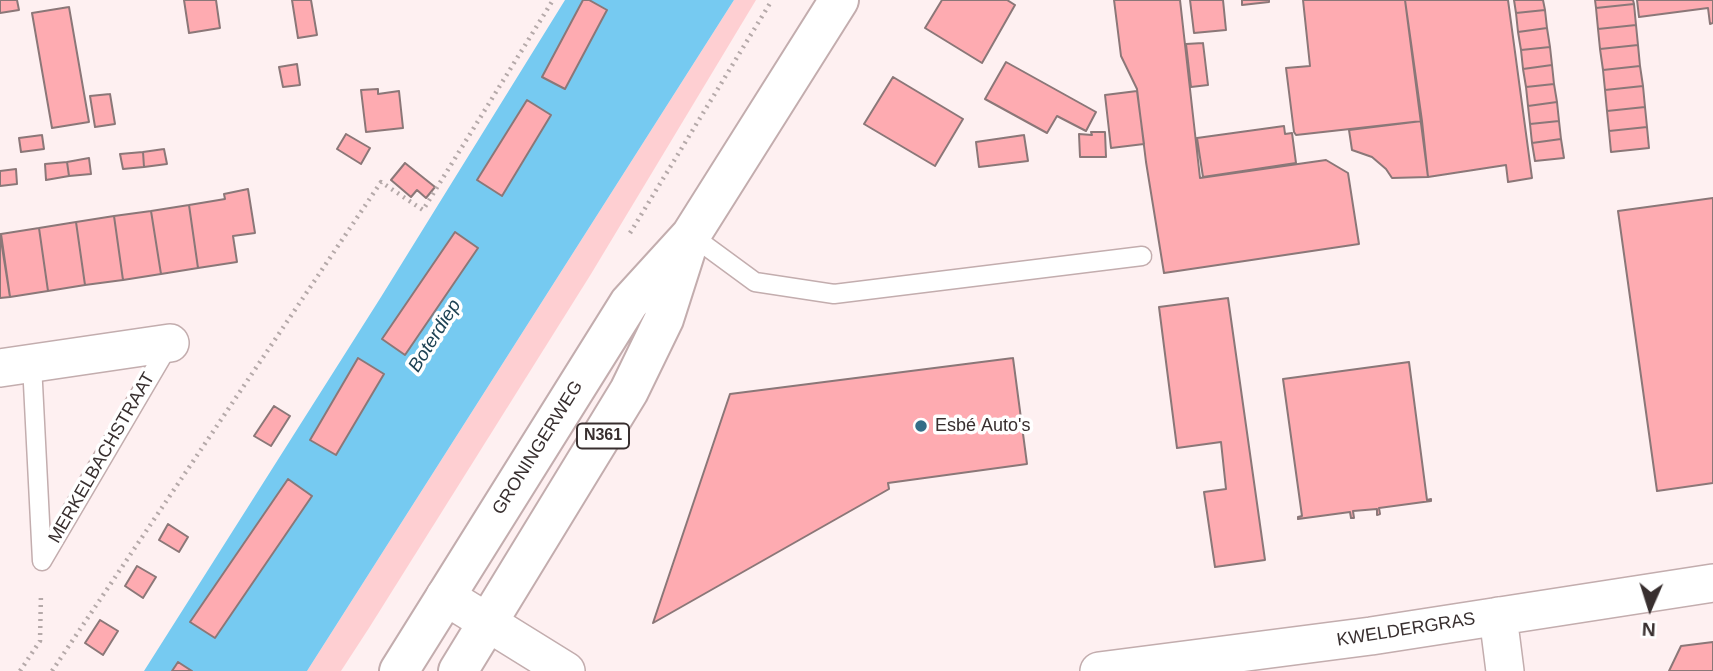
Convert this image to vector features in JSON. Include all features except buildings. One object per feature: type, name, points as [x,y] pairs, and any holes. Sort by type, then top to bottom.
[{"type":"main road","name":"GRONINGERWEG","points":[[399,671],[629,303],[691,235],[838,0]]},
{"type":"main road","name":"GRONINGERWEG","points":[[458,671],[629,391],[664,319],[691,235]]},
{"type":"street","name":"MERKELBACHSTRAAT","points":[[16,366],[170,343]]},
{"type":"street","name":"KWELDERGRAS","points":[[1099,671],[1371,636],[1713,583]]},
{"type":"street","points":[[445,596],[566,671]]},
{"type":"street","points":[[1498,616],[1506,671]]},
{"type":"lane","points":[[691,235],[755,282],[834,295],[1142,256]]},
{"type":"lane","name":"MERKELBACHSTRAAT","points":[[42,561],[170,343]]},
{"type":"lane","name":"MERKELBACHSTRAAT","points":[[16,366],[42,561]]},
{"type":"path","points":[[52,671],[381,182],[423,210],[552,0]]},
{"type":"path","points":[[20,671],[40,641],[42,561]]},
{"type":"shaded area","points":[[734,0],[756,0],[591,274],[369,628],[341,671],[307,671]]},
{"type":"water","name":"Boterdiep","points":[[565,0],[734,0],[307,671],[144,671],[381,297]]},
{"type":"place","name":"Esbé Auto's","points":[[921,426]]}]
